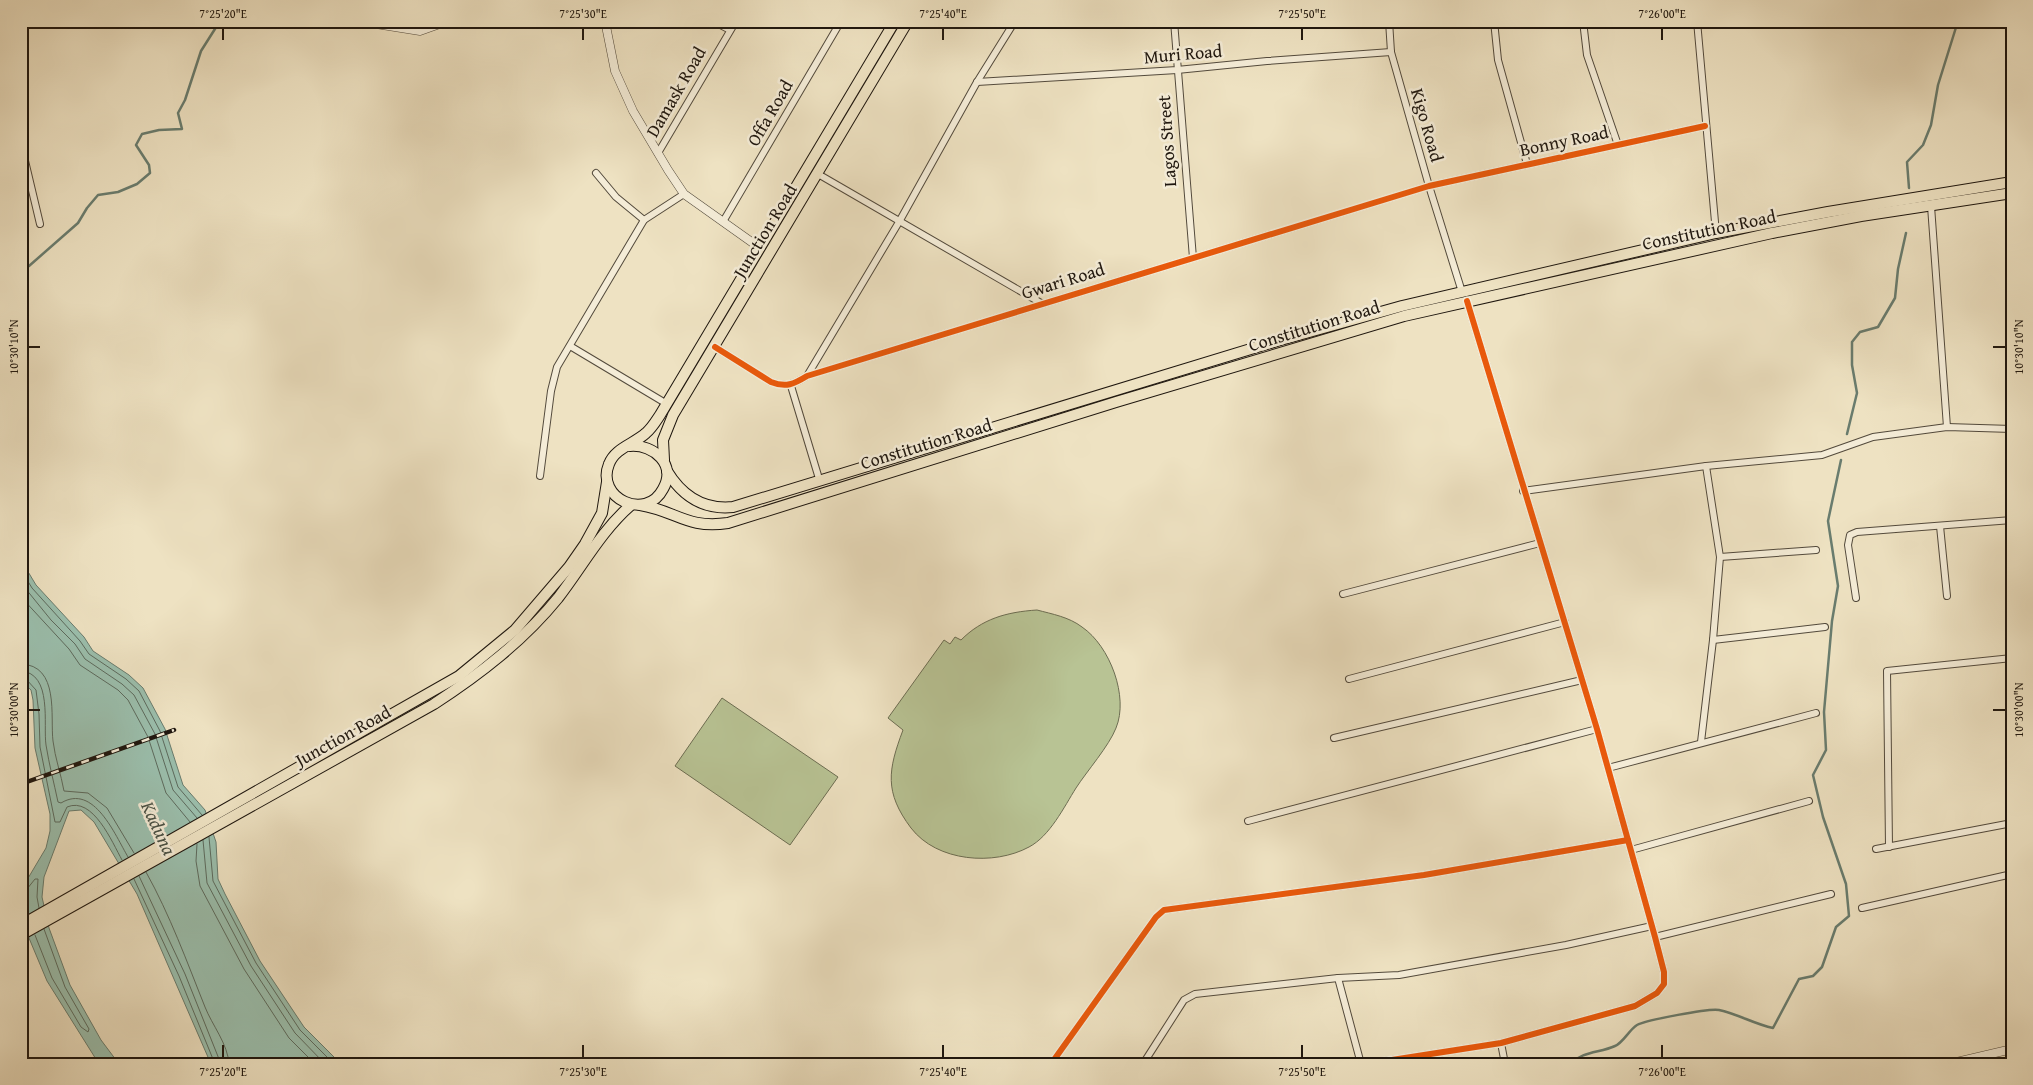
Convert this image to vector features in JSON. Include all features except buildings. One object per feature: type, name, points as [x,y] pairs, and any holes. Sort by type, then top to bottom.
[{"type":"main road","name":"Junction Road","points":[[630,446],[647,433],[667,404],[895,21]]},
{"type":"main road","name":"Junction Road","points":[[665,466],[663,440],[668,426],[908,21]]},
{"type":"main road","name":"Constitution Road","points":[[665,466],[672,480],[690,497],[704,505],[721,508],[746,504],[1303,333],[1465,296],[1716,234],[1913,203],[2012,182]]},
{"type":"main road","name":"Constitution Road","points":[[1913,203],[1931,206],[2012,193]]},
{"type":"main road","name":"Constitution Road","points":[[635,505],[658,509],[694,524],[713,525],[728,523],[1011,434],[1465,296],[1895,206]]},
{"type":"main road","points":[[1007,424],[1011,434]]},
{"type":"main road","points":[[630,446],[650,448],[665,466],[667,480],[658,498],[635,505],[616,497],[607,482],[606,472],[614,455],[630,446]]},
{"type":"main road","name":"Junction Road","points":[[21,935],[459,676],[507,636],[569,567],[586,544],[602,513],[607,482]]},
{"type":"main road","name":"Junction Road","points":[[21,925],[238,806],[434,704],[499,659],[556,600],[606,530],[635,505]]},
{"type":"street","points":[[357,21],[420,31],[448,21]]},
{"type":"street","points":[[605,21],[615,71],[633,110],[684,194],[724,220],[760,248]]},
{"type":"street","points":[[714,21],[730,30]]},
{"type":"street","name":"Damask Road","points":[[658,153],[736,21]]},
{"type":"street","name":"Offa Road","points":[[724,220],[841,21]]},
{"type":"street","name":"Gwari Road","points":[[807,376],[899,222],[977,82],[1015,21]]},
{"type":"street","name":"Lagos Street","points":[[1174,21],[1193,258]]},
{"type":"street","name":"Kigo Road","points":[[1345,1064],[1379,1062],[1501,1043],[1635,1006],[1657,993],[1664,984],[1664,972],[1655,937],[1597,730],[1465,296],[1429,186],[1391,52],[1389,21]]},
{"type":"street","points":[[1494,21],[1498,60],[1527,164]]},
{"type":"street","points":[[1583,21],[1587,55],[1618,145]]},
{"type":"street","points":[[1697,21],[1716,234]]},
{"type":"street","name":"Muri Road","points":[[977,82],[1177,70],[1391,52]]},
{"type":"street","name":"Bonny Road","points":[[1429,186],[1705,126]]},
{"type":"street","points":[[21,144],[40,224]]},
{"type":"street","points":[[596,173],[616,197],[644,220]]},
{"type":"street","points":[[818,174],[1041,303]]},
{"type":"street","name":"Gwari Road","points":[[791,386],[807,376],[1429,186]]},
{"type":"street","points":[[540,476],[551,391],[557,368],[644,220],[684,194]]},
{"type":"street","points":[[1931,206],[1947,427]]},
{"type":"street","points":[[570,346],[667,404]]},
{"type":"street","points":[[715,346],[771,382],[791,386],[820,482]]},
{"type":"street","points":[[1523,491],[1706,466],[1822,455],[1873,437],[1947,427],[2012,429]]},
{"type":"street","points":[[1701,742],[1713,640],[1720,556],[1706,466]]},
{"type":"street","points":[[1856,598],[1848,545],[1850,536],[1857,532],[2012,520]]},
{"type":"street","points":[[1940,526],[1947,596]]},
{"type":"street","points":[[1343,594],[1540,543]]},
{"type":"street","points":[[1720,556],[1816,550]]},
{"type":"street","points":[[1349,679],[1565,622]]},
{"type":"street","points":[[1713,640],[1826,627]]},
{"type":"street","points":[[1889,847],[1887,671],[1891,669],[2012,658]]},
{"type":"street","points":[[1334,738],[1582,680]]},
{"type":"street","points":[[1608,768],[1816,713]]},
{"type":"street","points":[[1248,821],[1597,730]]},
{"type":"street","points":[[1631,850],[1808,801]]},
{"type":"street","points":[[1876,849],[2012,823]]},
{"type":"street","points":[[1051,1064],[1156,917],[1164,910],[1424,876],[1628,840]]},
{"type":"street","points":[[1862,908],[2012,874]]},
{"type":"street","points":[[1655,937],[1831,894]]},
{"type":"street","points":[[1143,1064],[1184,1000],[1189,996],[1338,978],[1399,975],[1467,964],[1652,926]]},
{"type":"street","points":[[1338,978],[1361,1063]]},
{"type":"street","points":[[1501,1043],[1505,1064]]},
{"type":"street","points":[[1948,1064],[2012,1049]]},
{"type":"shaded area","points":[[1037,610],[1072,621],[1082,627],[1101,646],[1114,673],[1118,687],[1119,716],[1113,735],[1076,788],[1056,821],[1037,842],[1015,853],[983,858],[951,854],[935,848],[911,828],[896,803],[891,781],[892,769],[903,730],[888,718],[944,640],[950,644],[955,637],[961,640],[977,627],[995,618]]},
{"type":"shaded area","points":[[722,698],[838,777],[790,845],[675,766]]},
{"type":"water","name":"Kaduna","points":[[21,560],[36,585],[84,637],[93,651],[129,675],[143,688],[165,729],[183,785],[205,810],[216,842],[218,879],[260,961],[304,1027],[341,1064],[211,1064],[137,894],[94,822],[81,810],[69,811],[44,877],[42,897],[49,928],[70,985],[101,1040],[119,1064],[99,1064],[47,981],[21,919],[21,890],[46,848],[50,831],[50,814],[35,748],[31,690],[21,681]]},
{"type":"waterway","points":[[21,268],[29,266],[78,223],[98,195],[118,192],[137,184],[150,173],[149,165],[136,145],[142,134],[159,130],[182,129],[178,113],[185,100],[201,51],[220,21]]},
{"type":"waterway","points":[[1909,188],[1907,162],[1923,145],[1931,125],[1938,85],[1958,21]]},
{"type":"waterway","points":[[1847,434],[1857,393],[1852,365],[1852,342],[1860,332],[1878,327],[1895,298],[1898,269],[1906,233]]},
{"type":"waterway","points":[[1570,1064],[1580,1057],[1618,1044],[1637,1025],[1678,1015],[1719,1010],[1773,1028],[1799,979],[1813,976],[1822,967],[1836,927],[1849,916],[1846,884],[1823,817],[1813,775],[1826,750],[1824,712],[1832,621],[1838,586],[1828,521],[1841,460]]},
{"type":"railway","points":[[21,784],[174,730]]},
{"type":"cycle path","points":[[715,347],[771,382],[781,385],[790,384],[807,376],[1429,186],[1705,126]]},
{"type":"cycle path","points":[[1345,1064],[1379,1062],[1501,1043],[1635,1006],[1657,993],[1664,984],[1664,972],[1655,937],[1597,729],[1467,301]]},
{"type":"cycle path","points":[[1051,1064],[1156,917],[1164,910],[1424,875],[1628,840]]}]
